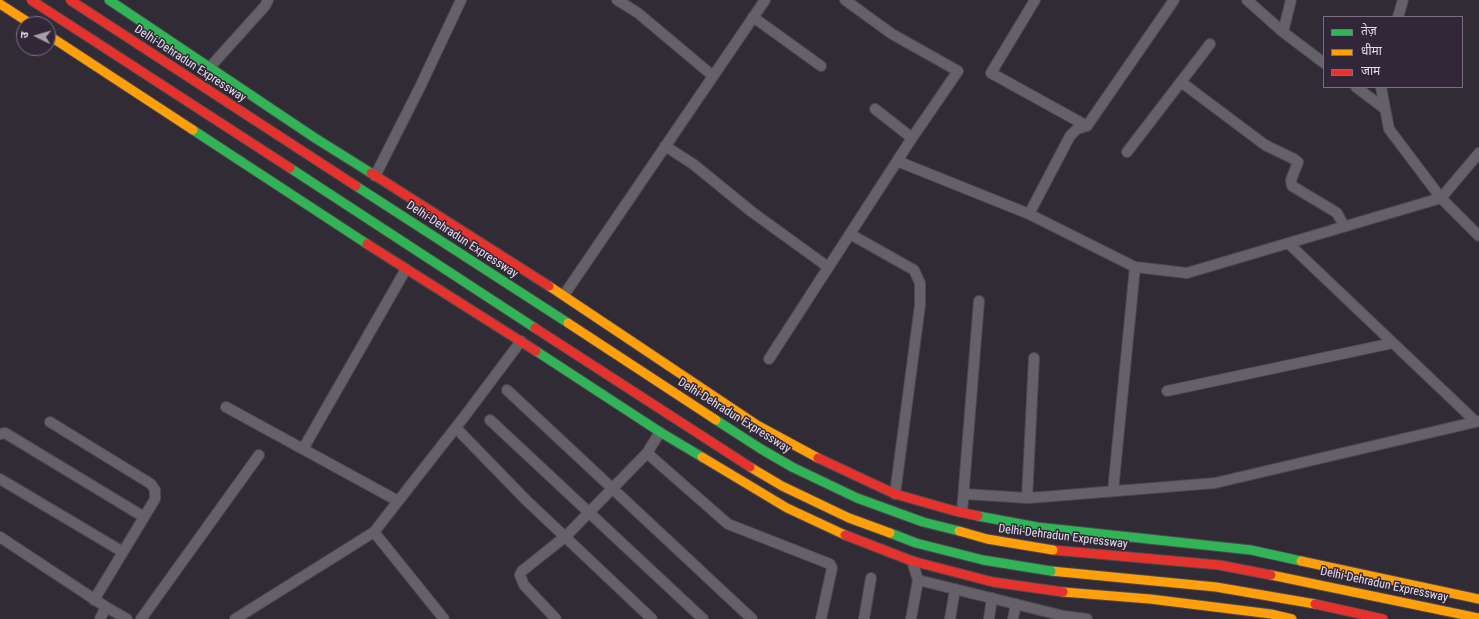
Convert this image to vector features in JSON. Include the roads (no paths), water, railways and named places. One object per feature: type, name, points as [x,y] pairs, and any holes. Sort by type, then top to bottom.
[{"type":"main road","points":[[31,0],[750,467],[815,503],[884,532],[983,560],[1051,571],[1216,587],[1297,600],[1383,619]]},
{"type":"main road","name":"Delhi-Dehradun Expressway","points":[[70,0],[761,449],[818,480],[858,498],[929,524],[968,535],[1014,544],[1053,550],[1218,566],[1301,580],[1479,618]]},
{"type":"main road","points":[[109,0],[559,300],[686,378],[757,425],[823,461],[894,494],[962,512],[1037,527],[1251,550],[1479,599]]},
{"type":"main road","points":[[0,4],[19,16]]},
{"type":"main road","points":[[56,40],[406,269],[521,341],[660,432],[787,508],[856,540],[912,561],[993,582],[1072,593],[1150,599],[1271,614],[1292,619]]},
{"type":"main road","points":[[521,341],[559,300]]},
{"type":"street","points":[[210,67],[265,6],[268,0]]},
{"type":"street","points":[[375,176],[420,87],[461,0]]},
{"type":"street","points":[[617,0],[638,13],[713,76]]},
{"type":"street","points":[[559,300],[765,0]]},
{"type":"street","points":[[769,359],[912,138],[958,71],[892,34],[845,0]]},
{"type":"street","points":[[1035,0],[991,73],[1087,126]]},
{"type":"street","points":[[1029,214],[1070,136],[1076,129],[1087,126],[1174,0]]},
{"type":"street","points":[[1247,0],[1283,32],[1323,62]]},
{"type":"street","points":[[1283,32],[1291,0]]},
{"type":"street","points":[[1398,16],[1403,0]]},
{"type":"street","points":[[753,17],[821,66]]},
{"type":"street","points":[[1127,152],[1210,44]]},
{"type":"street","points":[[1181,82],[1265,145],[1298,162],[1291,180],[1292,186],[1337,213],[1344,226]]},
{"type":"street","points":[[1357,88],[1385,109]]},
{"type":"street","points":[[1381,88],[1389,129],[1441,198],[1478,231]]},
{"type":"street","points":[[875,108],[912,138]]},
{"type":"street","points":[[665,146],[693,164],[752,212],[828,267]]},
{"type":"street","points":[[897,161],[1029,214],[1135,266],[1187,273],[1441,198],[1479,153]]},
{"type":"street","points":[[850,234],[914,270],[920,283],[920,305],[894,494]]},
{"type":"street","points":[[1288,243],[1477,422]]},
{"type":"street","points":[[1113,491],[1135,266]]},
{"type":"street","points":[[303,449],[406,269]]},
{"type":"street","points":[[962,512],[965,494],[979,301]]},
{"type":"street","points":[[235,619],[374,532],[456,428],[521,341]]},
{"type":"street","points":[[1167,391],[1393,343]]},
{"type":"street","points":[[1027,498],[1034,358]]},
{"type":"street","points":[[507,390],[752,619]]},
{"type":"street","points":[[226,408],[398,501]]},
{"type":"street","points":[[490,420],[703,619]]},
{"type":"street","points":[[50,422],[151,484],[155,490],[155,500],[94,600]]},
{"type":"street","points":[[965,494],[1027,498],[1214,483],[1477,422]]},
{"type":"street","points":[[456,428],[526,500],[566,536],[652,619]]},
{"type":"street","points":[[556,619],[524,585],[520,575],[522,571],[566,536],[647,453],[660,432]]},
{"type":"street","points":[[0,434],[5,433],[144,517]]},
{"type":"street","points":[[647,453],[728,524],[830,564],[832,568],[821,619]]},
{"type":"street","points":[[141,619],[259,455]]},
{"type":"street","points":[[0,479],[123,552]]},
{"type":"street","points":[[374,532],[444,619]]},
{"type":"street","points":[[0,537],[94,600],[127,619]]},
{"type":"street","points":[[911,619],[918,580],[912,561]]},
{"type":"street","points":[[864,619],[871,578]]},
{"type":"street","points":[[918,580],[1063,617],[1087,619]]},
{"type":"street","points":[[950,619],[955,589]]},
{"type":"street","points":[[989,619],[992,598]]},
{"type":"street","points":[[1013,619],[1016,604]]},
{"type":"street","points":[[100,619],[106,607]]}]
